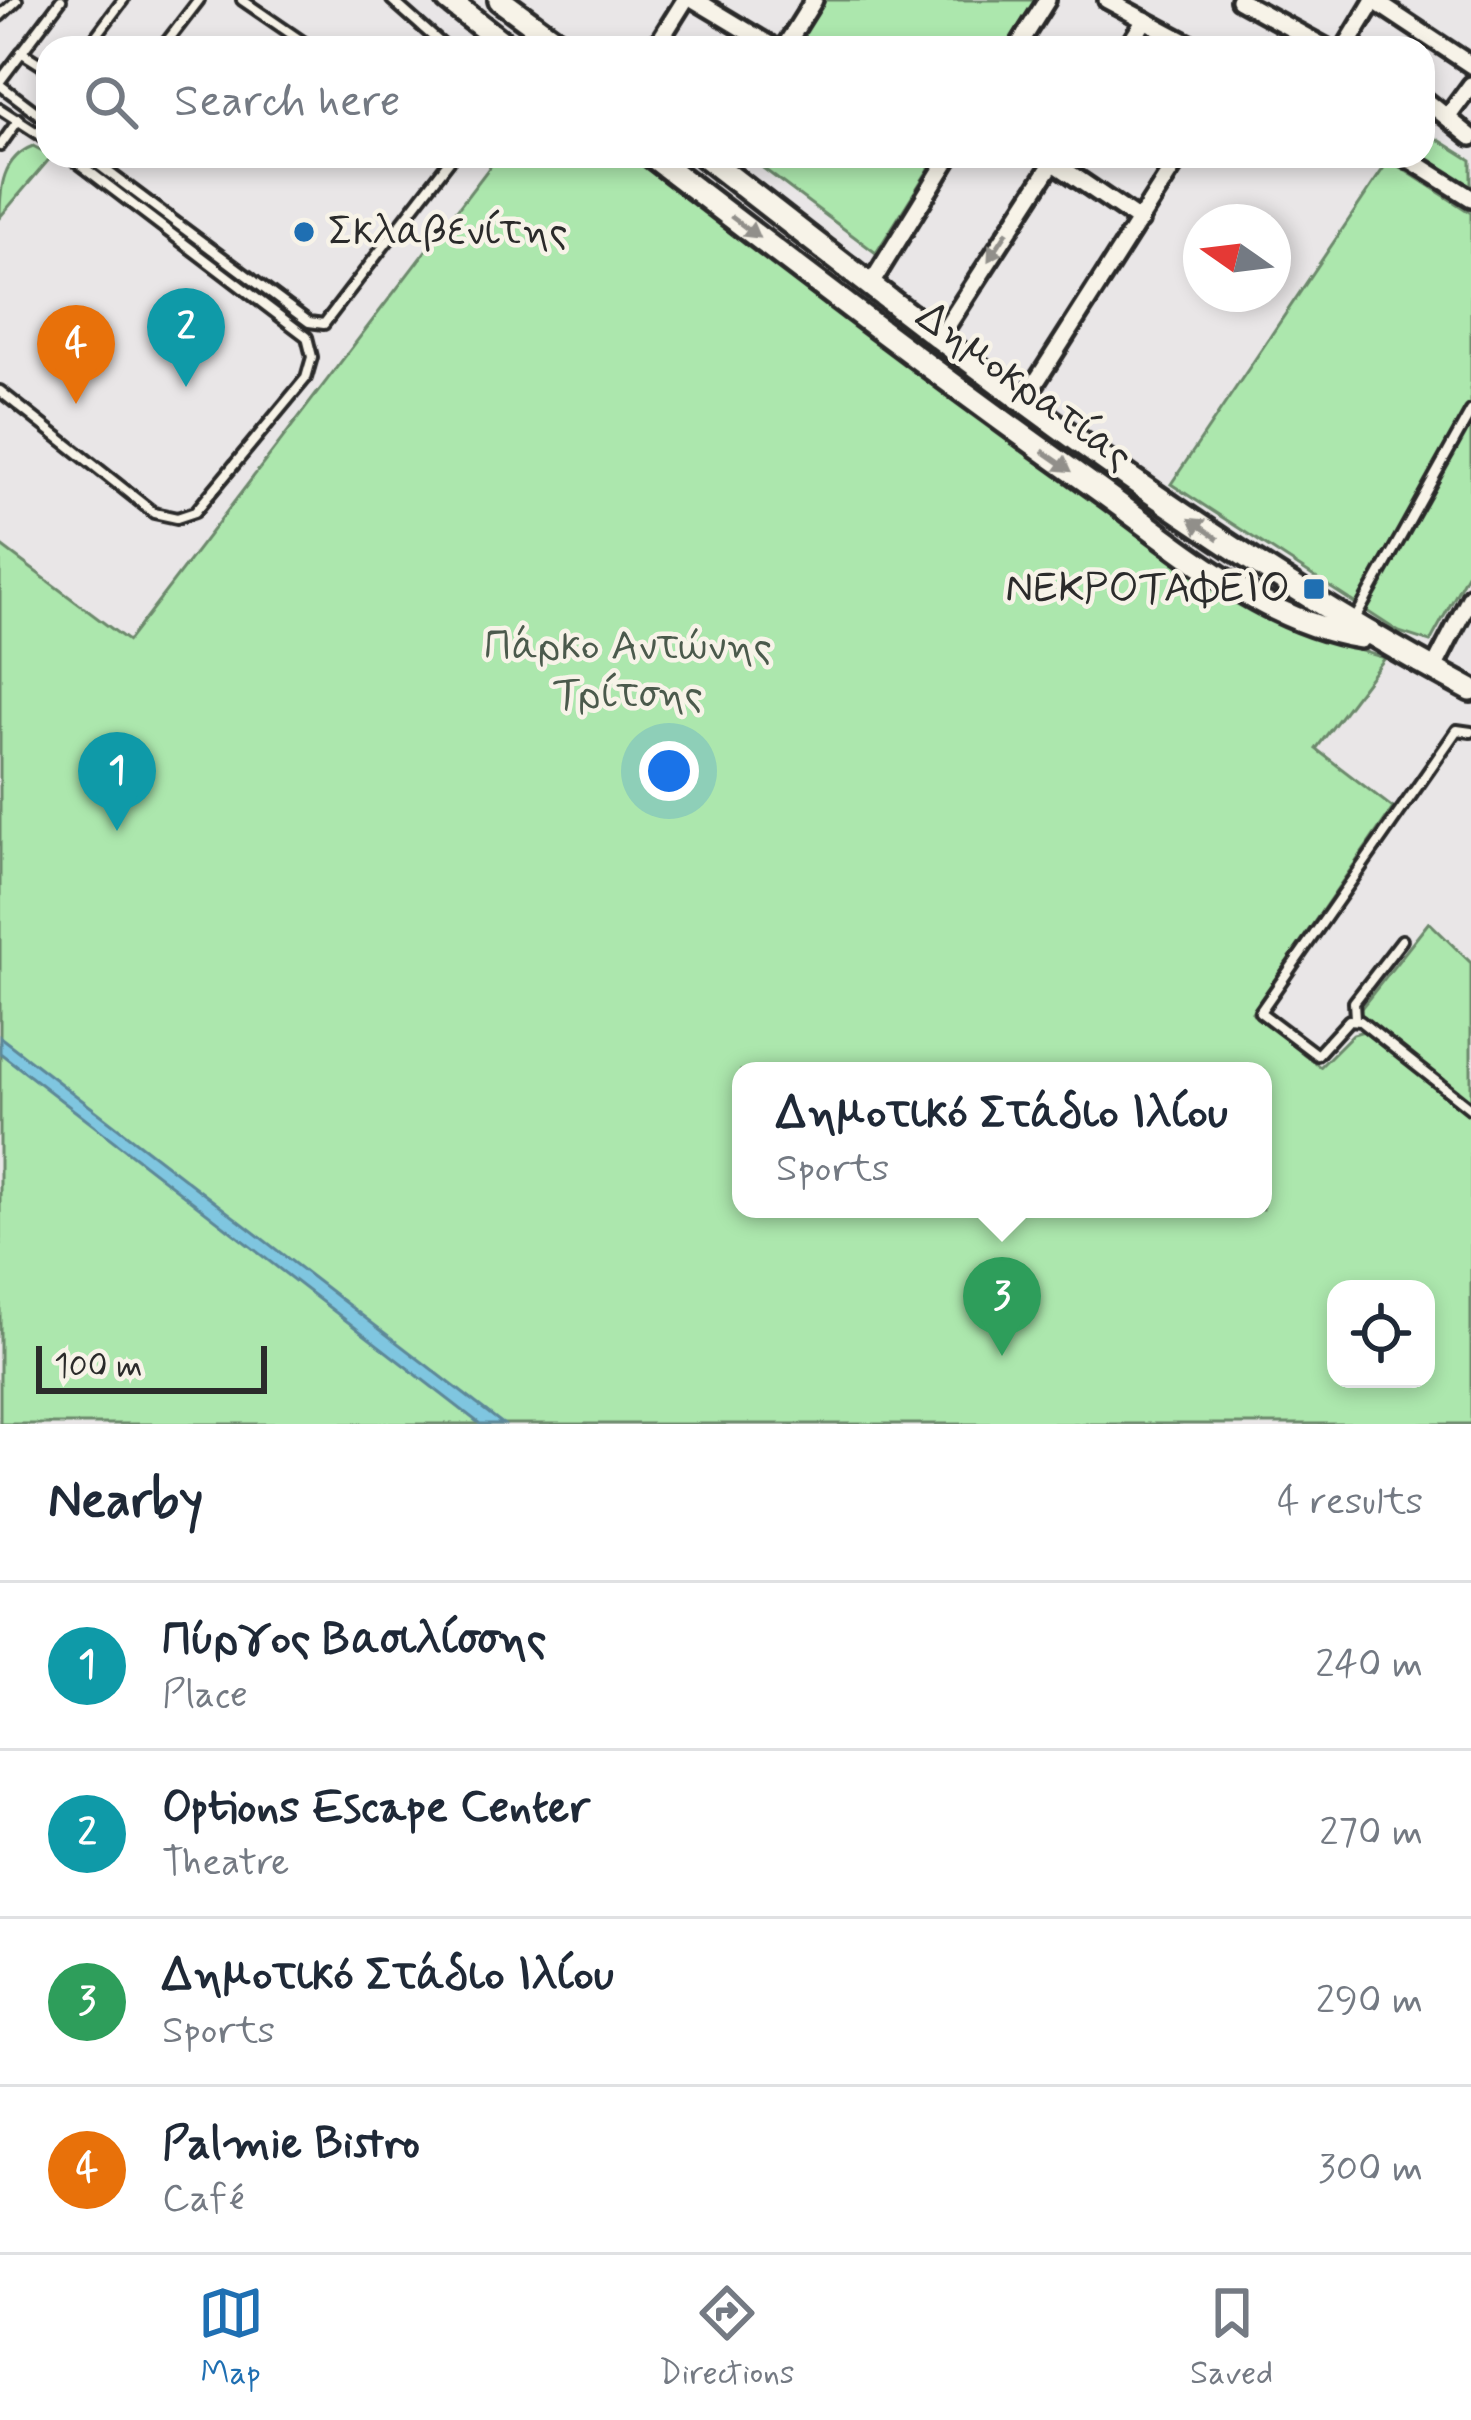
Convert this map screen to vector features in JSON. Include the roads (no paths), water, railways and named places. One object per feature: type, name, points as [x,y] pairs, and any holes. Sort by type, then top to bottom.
[{"type":"main road","points":[[448,0],[494,36]]},
{"type":"main road","points":[[500,0],[549,36]]},
{"type":"main road","name":"Δημοκρατίας","points":[[668,168],[925,365],[1241,589],[1311,624],[1372,638]]},
{"type":"main road","name":"Δημοκρατίας","points":[[724,168],[1129,478],[1351,625],[1471,690]]},
{"type":"street","points":[[662,36],[685,0]]},
{"type":"street","points":[[695,0],[755,36]]},
{"type":"street","points":[[792,36],[814,0]]},
{"type":"street","points":[[1024,36],[1047,0]]},
{"type":"street","points":[[1106,0],[1175,36]]},
{"type":"street","points":[[1239,0],[1306,36]]},
{"type":"street","points":[[1352,36],[1374,0],[1428,36]]},
{"type":"street","points":[[1135,36],[1145,20]]},
{"type":"street","points":[[1435,41],[1471,65]]},
{"type":"street","points":[[1449,116],[1471,85]]},
{"type":"street","points":[[1435,106],[1471,136]]},
{"type":"street","points":[[871,284],[943,168]]},
{"type":"street","points":[[940,337],[1046,168]]},
{"type":"street","points":[[1066,168],[1140,221]]},
{"type":"street","points":[[1024,400],[1173,168]]},
{"type":"street","points":[[1423,168],[1471,198]]},
{"type":"street","points":[[1433,670],[1471,596]]},
{"type":"lane","points":[[0,16],[17,0]]},
{"type":"lane","points":[[36,114],[0,83],[62,0]]},
{"type":"lane","points":[[96,36],[123,0]]},
{"type":"lane","points":[[172,36],[200,0]]},
{"type":"lane","points":[[242,0],[294,36]]},
{"type":"lane","points":[[392,0],[432,36]]},
{"type":"lane","points":[[21,52],[36,61]]},
{"type":"lane","points":[[0,110],[36,131]]},
{"type":"lane","points":[[0,146],[20,119]]},
{"type":"lane","points":[[2,393],[154,513],[177,518],[196,512],[305,378],[312,357],[307,337],[85,168]]},
{"type":"lane","points":[[102,168],[309,322],[324,324],[444,168]]},
{"type":"lane","points":[[1351,625],[1471,411]]},
{"type":"lane","points":[[1402,940],[1354,1002],[1354,1018],[1316,1055],[1260,1012],[1457,730],[1471,732]]},
{"type":"lane","points":[[1354,1018],[1471,1109]]},
{"type":"water","points":[[0,1037],[503,1424],[480,1424],[0,1053]]},
{"type":"place","name":"Σκλαβενίτης","points":[[304,232]]},
{"type":"place","name":"Options Escape Center","points":[[186,387]]},
{"type":"place","name":"Palmie Bistro","points":[[76,404]]},
{"type":"place","name":"ΝΕΚΡΟΤΑΦΕΙΟ","points":[[1314,589]]},
{"type":"place","name":"Πύργος Βασιλίσσης","points":[[117,831]]},
{"type":"place","name":"Δημοτικό Στάδιο Ιλίου","points":[[1002,1356]]},
{"type":"park label","name":"Πάρκο Αντώνης Τρίτσης","points":[[628,671]]}]
